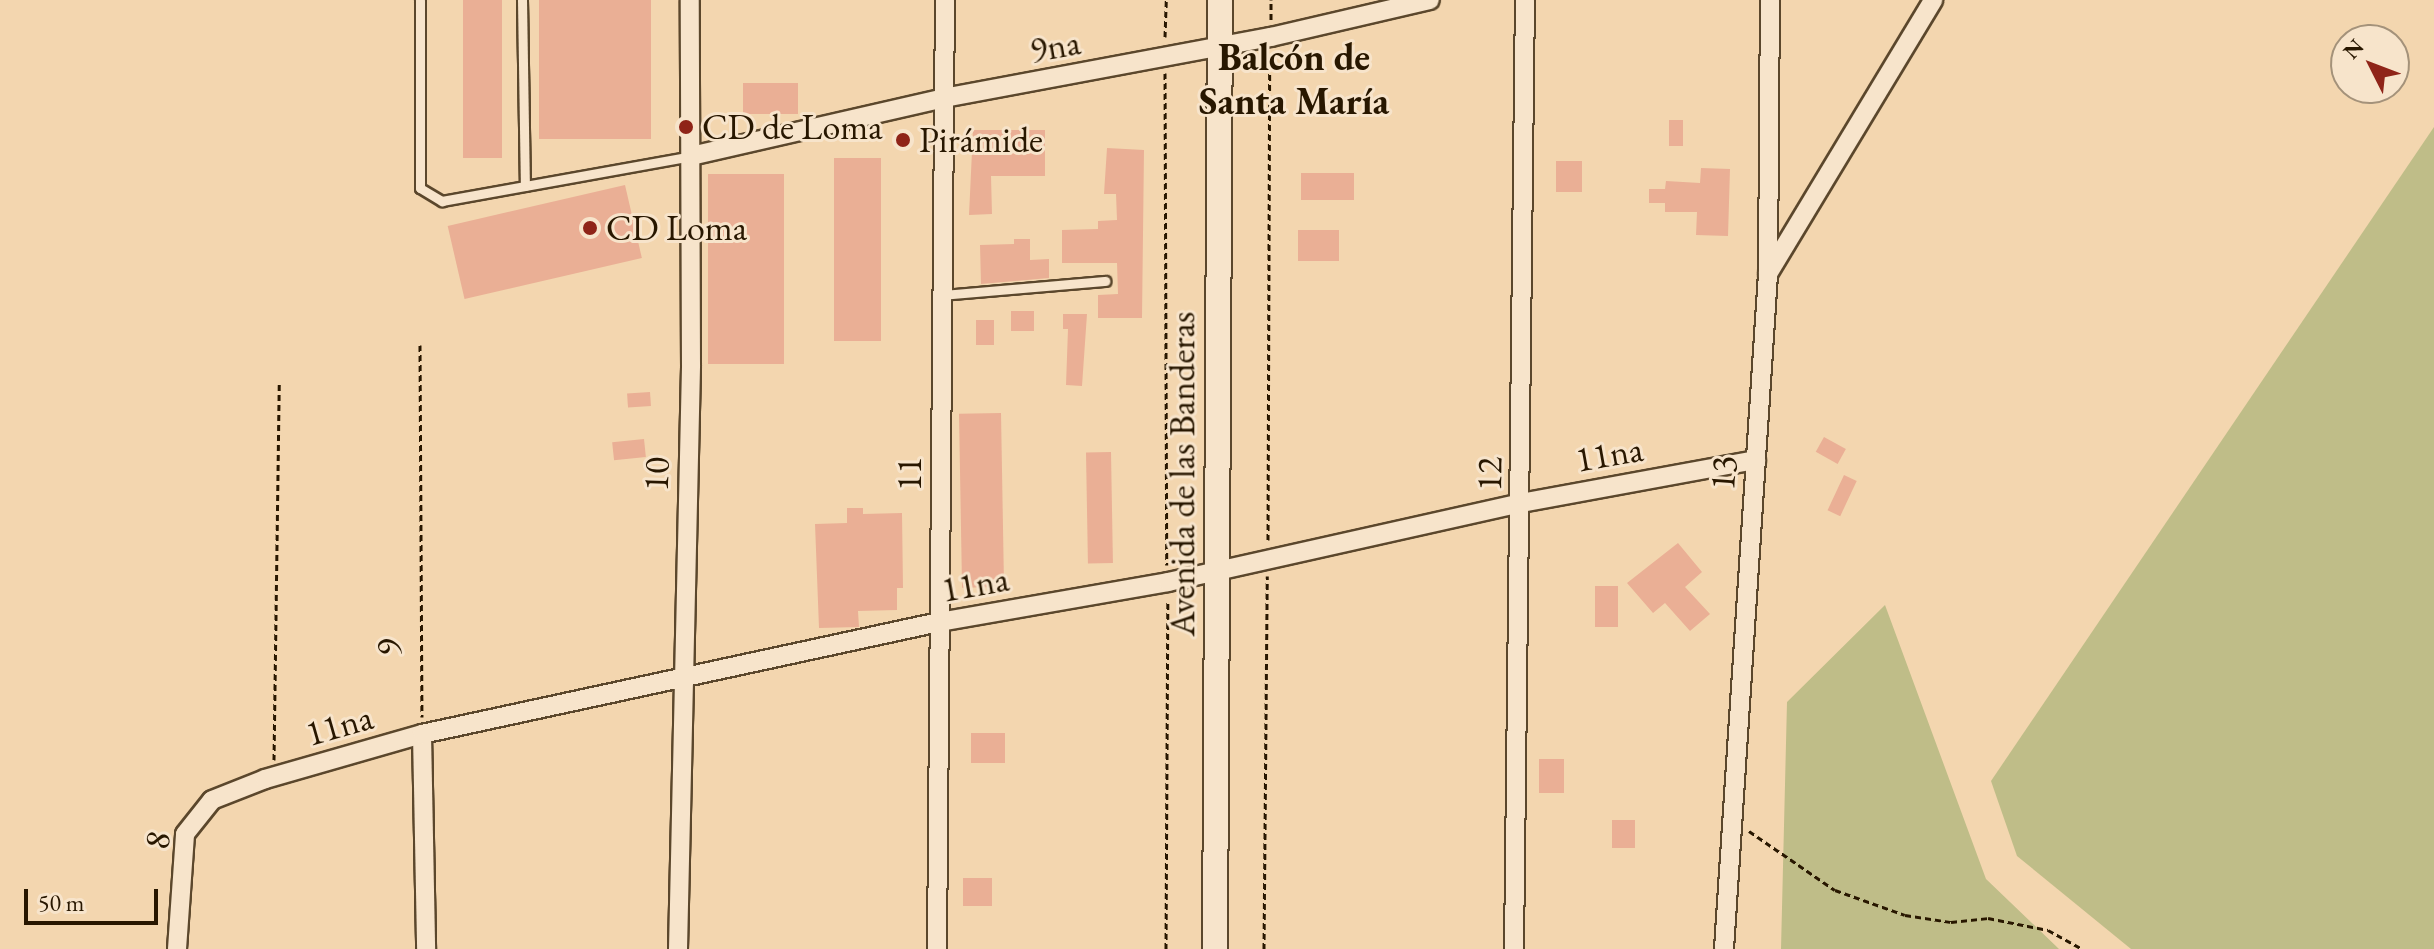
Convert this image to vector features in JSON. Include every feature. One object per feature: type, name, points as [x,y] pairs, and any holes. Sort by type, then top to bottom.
[{"type":"street","name":"10","points":[[678,949],[691,365],[690,0]]},
{"type":"street","name":"11","points":[[937,949],[945,0]]},
{"type":"street","name":"Avenida de las Banderas","points":[[1215,949],[1220,0]]},
{"type":"street","name":"9na","points":[[691,156],[944,98],[1271,37],[1430,0]]},
{"type":"street","name":"12","points":[[1514,949],[1525,0]]},
{"type":"street","name":"13","points":[[1724,949],[1768,274],[1770,0]]},
{"type":"street","points":[[1768,274],[1933,0]]},
{"type":"street","name":"11na","points":[[212,800],[274,777],[422,734],[682,682],[939,622],[1168,582],[1521,503],[1756,460]]},
{"type":"street","points":[[422,734],[426,949]]},
{"type":"street","name":"8","points":[[177,949],[185,834],[212,800]]},
{"type":"lane","points":[[420,0],[420,188],[442,201],[691,156]]},
{"type":"lane","points":[[522,0],[525,186]]},
{"type":"lane","points":[[942,295],[1105,281]]},
{"type":"path","points":[[1166,0],[1166,949]]},
{"type":"path","points":[[1264,949],[1271,0]]},
{"type":"path","name":"9","points":[[420,345],[422,734]]},
{"type":"path","points":[[274,777],[279,383]]},
{"type":"path","points":[[1733,819],[1849,895],[1905,915],[1951,922],[1988,918],[2048,930],[2082,949]]},
{"type":"shaded area","points":[[2434,127],[2434,949],[2131,949],[2017,856],[1991,781]]},
{"type":"shaded area","points":[[1885,605],[1986,879],[2059,949],[1781,949],[1787,702]]},
{"type":"building","points":[[463,0],[502,0],[502,158],[463,158]]},
{"type":"building","points":[[539,0],[651,0],[651,139],[539,139]]},
{"type":"building","points":[[743,83],[798,83],[798,114],[743,114]]},
{"type":"building","points":[[1669,120],[1683,120],[1683,146],[1669,146]]},
{"type":"building","points":[[973,130],[1045,130],[1045,176],[991,176],[992,214],[969,215]]},
{"type":"building","points":[[1107,148],[1144,150],[1142,318],[1098,318],[1098,295],[1118,294],[1117,263],[1062,263],[1062,230],[1098,229],[1098,221],[1117,220],[1116,194],[1104,194]]},
{"type":"building","points":[[834,158],[881,158],[881,341],[834,341]]},
{"type":"building","points":[[1556,161],[1582,161],[1582,192],[1556,192]]},
{"type":"building","points":[[1701,168],[1730,169],[1728,236],[1696,235],[1697,212],[1665,212],[1665,203],[1649,203],[1649,189],[1665,189],[1666,181],[1700,183]]},
{"type":"building","points":[[1301,173],[1354,173],[1354,200],[1301,200]]},
{"type":"building","points":[[708,174],[784,174],[784,364],[708,364]]},
{"type":"building","points":[[625,185],[642,258],[465,299],[448,226]]},
{"type":"building","points":[[1298,230],[1339,230],[1339,261],[1298,261]]},
{"type":"building","points":[[1014,239],[1030,239],[1030,260],[1049,259],[1049,278],[981,284],[980,245],[1014,244]]},
{"type":"building","points":[[1011,311],[1034,311],[1034,331],[1011,331]]},
{"type":"building","points":[[1063,314],[1087,314],[1082,386],[1066,385],[1068,329],[1063,329]]},
{"type":"building","points":[[976,320],[994,320],[994,345],[976,345]]},
{"type":"building","points":[[650,392],[651,406],[628,408],[627,394]]},
{"type":"building","points":[[1001,413],[1004,587],[962,588],[959,414]]},
{"type":"building","points":[[1824,437],[1846,449],[1838,464],[1816,452]]},
{"type":"building","points":[[644,439],[646,457],[614,460],[612,442]]},
{"type":"building","points":[[1086,452],[1111,452],[1113,563],[1088,563]]},
{"type":"building","points":[[1844,475],[1857,481],[1840,516],[1828,510]]},
{"type":"building","points":[[847,508],[863,508],[863,514],[902,513],[903,588],[897,588],[897,610],[858,611],[859,627],[819,628],[815,524],[847,523]]},
{"type":"building","points":[[1678,543],[1702,572],[1685,587],[1710,614],[1690,631],[1665,603],[1653,613],[1627,583]]},
{"type":"building","points":[[1595,586],[1618,586],[1618,627],[1595,627]]},
{"type":"building","points":[[971,733],[1005,733],[1005,763],[971,763]]},
{"type":"building","points":[[1539,759],[1564,759],[1564,793],[1539,793]]},
{"type":"building","points":[[1612,820],[1635,820],[1635,848],[1612,848]]},
{"type":"building","points":[[963,878],[992,878],[992,906],[963,906]]},
{"type":"place","name":"CD de Loma","points":[[686,127]]},
{"type":"place","name":"Pirámide","points":[[903,140]]},
{"type":"place","name":"CD Loma","points":[[590,228]]},
{"type":"district","name":"Balcón de Santa María","points":[[1294,79]]}]
